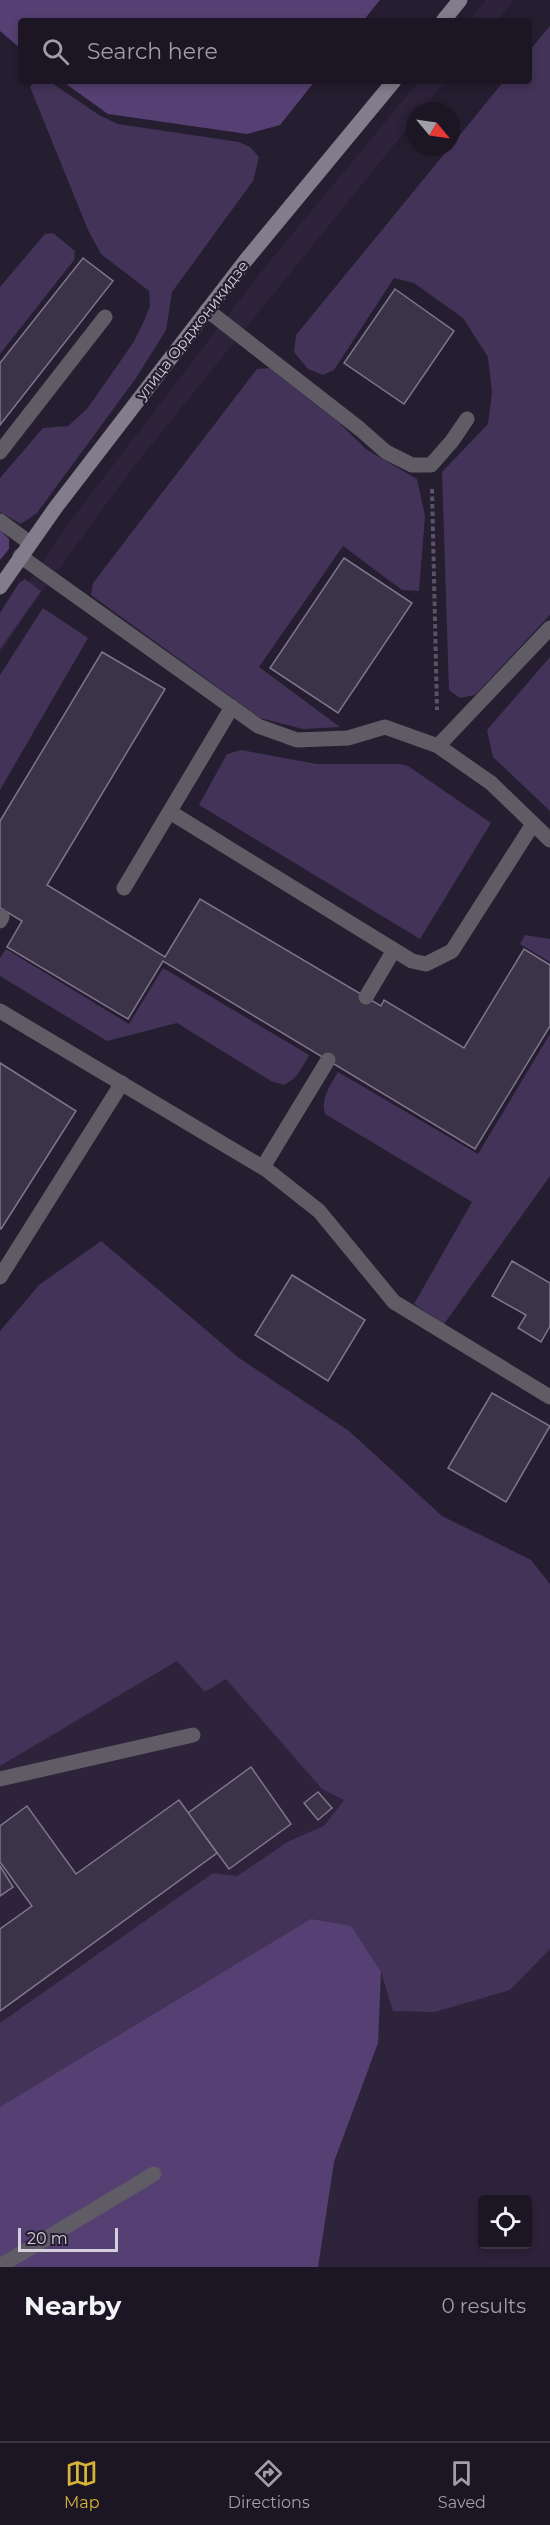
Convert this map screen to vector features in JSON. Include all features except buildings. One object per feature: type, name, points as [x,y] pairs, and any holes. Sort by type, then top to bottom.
[{"type":"main road","points":[[445,18],[460,0]]},
{"type":"main road","name":"улица Орджоникидзе","points":[[0,586],[20,556],[207,310],[392,84]]},
{"type":"street","points":[[207,310],[386,452],[412,465],[431,465],[467,419]]},
{"type":"street","points":[[0,452],[105,317]]},
{"type":"street","points":[[0,520],[30,543]]},
{"type":"street","points":[[20,556],[258,726],[297,740],[348,738],[385,727],[438,746],[491,783],[550,840]]},
{"type":"street","points":[[438,746],[550,628]]},
{"type":"street","points":[[124,888],[232,707]]},
{"type":"street","points":[[170,812],[412,961],[426,964],[452,951],[533,824]]},
{"type":"street","points":[[366,997],[394,950]]},
{"type":"street","points":[[0,1011],[263,1167],[319,1211],[394,1302],[550,1397]]},
{"type":"street","points":[[263,1167],[328,1060]]},
{"type":"street","points":[[0,1277],[122,1083]]},
{"type":"street","points":[[0,1779],[193,1736]]},
{"type":"street","points":[[0,2266],[154,2174]]},
{"type":"path","points":[[431,465],[438,746]]},
{"type":"shaded area","points":[[0,0],[380,0],[365,18],[18,18],[18,46],[0,31]]},
{"type":"shaded area","points":[[486,0],[514,0],[499,18],[471,18]]},
{"type":"shaded area","points":[[550,26],[550,615],[475,695],[460,698],[449,690],[442,472],[488,424],[492,392],[488,357],[463,318],[414,283],[394,278],[334,370],[323,375],[308,369],[294,352],[296,335],[443,156],[460,156],[460,135],[502,84],[532,84],[532,47]]},
{"type":"shaded area","points":[[32,84],[53,84],[99,115],[118,124],[239,142],[250,147],[259,157],[253,181],[172,292],[166,330],[136,378],[37,513],[21,524],[0,512],[0,478],[43,428],[68,426],[87,409],[133,343],[150,306],[149,291],[101,254],[88,230],[30,87]]},
{"type":"shaded area","points":[[66,84],[313,84],[280,125],[247,134],[108,114]]},
{"type":"shaded area","points":[[417,84],[444,84],[428,102],[406,102],[406,130],[131,470],[0,654],[0,623],[72,519],[261,272]]},
{"type":"shaded area","points":[[53,233],[75,251],[74,260],[0,354],[0,287],[45,234]]},
{"type":"shaded area","points":[[269,368],[337,421],[367,450],[417,479],[425,516],[419,591],[402,590],[343,546],[259,667],[340,727],[303,729],[260,718],[91,595],[93,583],[257,369]]},
{"type":"shaded area","points":[[0,530],[9,539],[9,549],[0,560]]},
{"type":"shaded area","points":[[25,579],[41,591],[0,649],[0,613],[19,583]]},
{"type":"shaded area","points":[[43,608],[88,638],[0,790],[0,675]]},
{"type":"shaded area","points":[[550,657],[550,811],[493,757],[487,730]]},
{"type":"shaded area","points":[[241,750],[317,764],[400,764],[408,766],[491,823],[420,939],[199,805],[227,754]]},
{"type":"shaded area","points":[[525,935],[550,939],[550,962],[520,944]]},
{"type":"shaded area","points":[[6,949],[129,1024],[163,968],[309,1055],[296,1076],[284,1085],[271,1081],[177,1023],[107,1041],[0,976],[0,958]]},
{"type":"shaded area","points":[[550,1034],[550,1176],[444,1324],[414,1304],[472,1202],[325,1114],[324,1103],[327,1092],[338,1072],[478,1154]]},
{"type":"shaded area","points":[[101,1241],[239,1358],[349,1431],[442,1516],[531,1560],[550,1584],[550,1949],[510,1990],[435,2012],[393,2011],[381,1972],[0,2107],[0,2023],[213,1873],[237,1876],[289,1841],[324,1826],[344,1800],[322,1789],[226,1679],[205,1692],[177,1661],[0,1766],[0,1331],[39,1285]]},
{"type":"shaded area","points":[[145,1604],[550,1662],[550,2267],[0,2267],[0,1706]]},
{"type":"shaded area","points":[[311,1919],[351,1926],[381,1972],[378,2043],[334,2162],[318,2267],[0,2267],[0,2107]]}]
